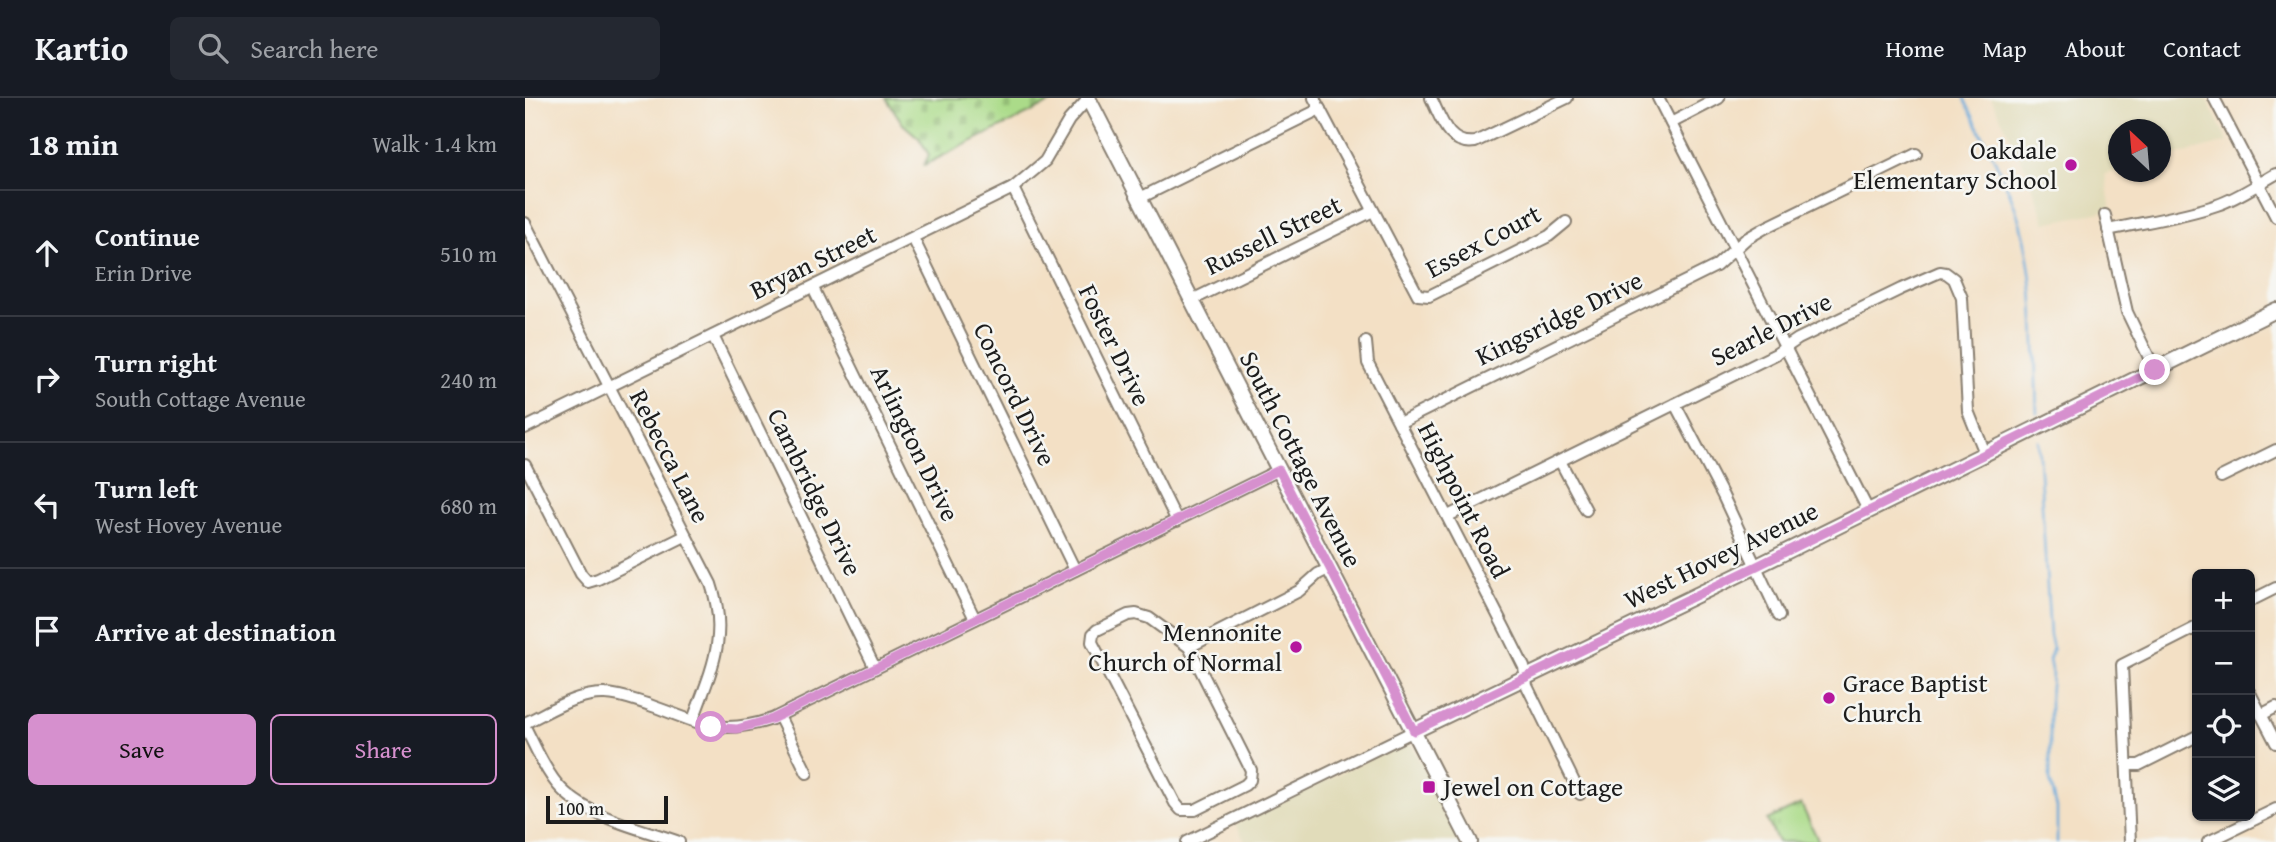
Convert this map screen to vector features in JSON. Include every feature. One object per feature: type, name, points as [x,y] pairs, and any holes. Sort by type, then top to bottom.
[{"type":"main road","name":"South Cottage Avenue","points":[[1088,98],[1471,842]]},
{"type":"main road","name":"West Hovey Avenue","points":[[1414,731],[1757,566],[2276,310]]},
{"type":"street","name":"Bryan Street","points":[[525,428],[1013,188],[1045,161],[1069,120],[1088,98]]},
{"type":"street","points":[[1314,98],[1373,211]]},
{"type":"street","points":[[1431,98],[1448,133],[1462,142],[1475,142],[1567,98]]},
{"type":"street","points":[[1658,98],[1868,510]]},
{"type":"street","points":[[1671,123],[1719,98]]},
{"type":"street","points":[[2214,98],[2276,217]]},
{"type":"street","points":[[1140,198],[1320,109]]},
{"type":"street","name":"Kingsridge Drive","points":[[1399,423],[1716,266],[1746,239],[1765,228],[1916,154]]},
{"type":"street","points":[[2108,230],[2218,205],[2276,174]]},
{"type":"street","name":"Foster Drive","points":[[1013,188],[1177,521]]},
{"type":"street","name":"Essex Court","points":[[1373,211],[1414,290],[1420,295],[1429,296],[1549,236],[1566,222]]},
{"type":"street","name":"Russell Street","points":[[1192,300],[1373,211]]},
{"type":"street","points":[[2105,215],[2127,312],[2155,370]]},
{"type":"street","name":"Rebecca Lane","points":[[525,223],[711,584],[720,622],[719,640],[693,720]]},
{"type":"street","name":"Concord Drive","points":[[913,239],[1075,570]]},
{"type":"street","name":"Searle Drive","points":[[1448,516],[1933,274],[1947,273],[1958,285],[1962,299],[1968,411],[1985,453]]},
{"type":"street","name":"Arlington Drive","points":[[813,288],[975,619]]},
{"type":"street","name":"Cambridge Drive","points":[[713,336],[875,668]]},
{"type":"street","name":"Highpoint Road","points":[[1366,342],[1368,363],[1519,658],[1527,686],[1580,794]]},
{"type":"street","points":[[1675,404],[1757,566],[1779,616]]},
{"type":"street","points":[[2221,477],[2276,450]]},
{"type":"street","points":[[1560,461],[1587,510]]},
{"type":"street","points":[[525,465],[581,574],[589,582],[685,536]]},
{"type":"street","points":[[679,842],[597,813],[578,803],[550,775],[525,725],[566,702],[604,694],[633,699],[711,727],[737,729],[779,716],[1279,470]]},
{"type":"street","points":[[1189,647],[1299,591],[1318,574],[1330,568]]},
{"type":"street","points":[[2255,598],[2276,588]]},
{"type":"street","points":[[1136,614],[1149,618],[1189,647],[1237,740],[1251,775],[1245,785],[1188,811],[1181,810],[1175,803],[1092,638],[1097,630],[1128,615],[1136,614]]},
{"type":"street","points":[[2130,842],[2122,665],[2192,629]]},
{"type":"street","points":[[2276,707],[2256,711],[2276,743]]},
{"type":"street","points":[[779,716],[807,773]]},
{"type":"street","name":"West Hovey Avenue","points":[[1187,842],[1414,731]]},
{"type":"street","points":[[2127,765],[2139,765],[2192,738]]},
{"type":"street","points":[[2208,842],[2276,808]]},
{"type":"shaded area","name":"Oakdale Elementary School","points":[[1991,98],[2206,98],[2228,142],[2171,156],[2171,119],[2108,119],[2108,173],[2105,174],[2111,210],[2045,223],[2028,173]]},
{"type":"shaded area","points":[[1401,744],[1412,746],[1461,842],[1245,842],[1236,824]]},
{"type":"green space","points":[[886,98],[1060,98],[924,165],[929,155],[919,138],[903,124]]},
{"type":"green space","points":[[1801,804],[1819,842],[1778,842],[1767,820]]},
{"type":"waterway","points":[[1964,98],[2005,181],[2023,234],[2032,285],[2037,413]]},
{"type":"waterway","points":[[2038,440],[2050,636],[2053,648],[2049,660],[2052,675],[2050,780],[2057,808],[2057,842]]},
{"type":"place","name":"Oakdale Elementary School","points":[[2071,165]]},
{"type":"place","name":"Mennonite Church of Normal","points":[[1296,647]]},
{"type":"place","name":"Grace Baptist Church","points":[[1829,698]]},
{"type":"place","name":"Jewel on Cottage","points":[[1429,787]]},
{"type":"route","points":[[711,727],[737,729],[772,719],[1279,470],[1414,731],[2155,370]]}]
